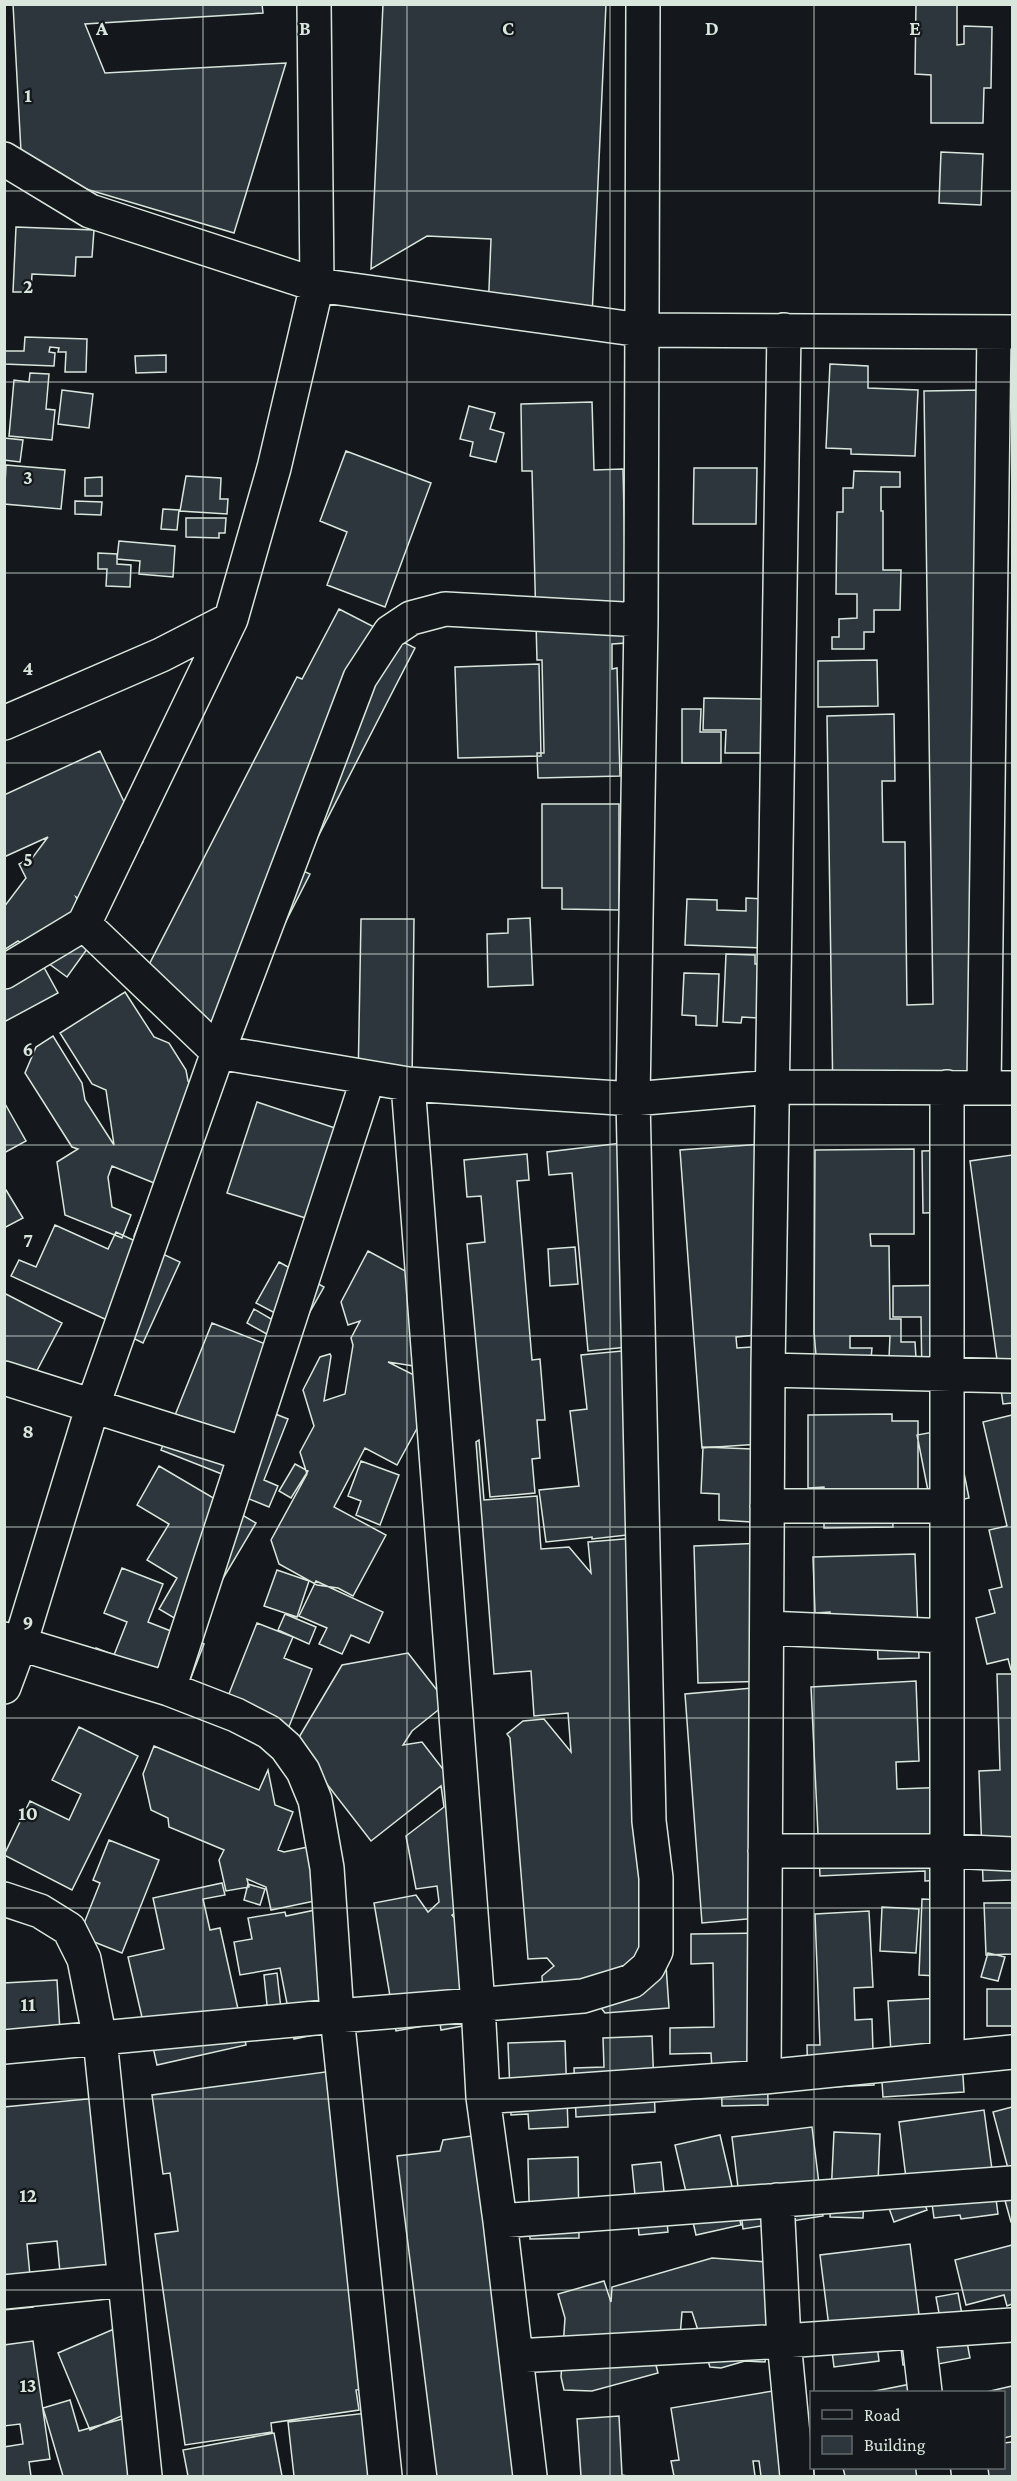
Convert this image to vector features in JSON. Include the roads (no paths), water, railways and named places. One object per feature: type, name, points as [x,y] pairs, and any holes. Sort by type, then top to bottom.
[{"type":"street","points":[[4,972],[84,924],[231,619],[274,468],[317,285],[314,4]]},
{"type":"street","points":[[4,2047],[583,1996],[632,1981],[648,1967],[656,1951],[656,1878],[649,1821],[633,1099],[641,620],[644,4]]},
{"type":"street","points":[[4,159],[90,211],[317,285],[641,330],[1003,332],[998,1088],[772,1087],[633,1099],[408,1084],[218,1052],[84,924]]},
{"type":"street","points":[[764,2078],[768,1370],[784,330]]},
{"type":"street","points":[[4,1687],[12,1642],[93,1405],[218,1052],[360,678],[390,632],[411,618],[445,609],[641,620]]},
{"type":"street","points":[[4,723],[161,655],[231,619]]},
{"type":"street","points":[[169,1689],[368,1078]]},
{"type":"street","points":[[408,1084],[478,2005],[483,2097],[530,2476]]},
{"type":"street","points":[[947,1087],[946,1506],[949,1851],[947,2058]]},
{"type":"street","points":[[768,1370],[1012,1376]]},
{"type":"street","points":[[4,1378],[244,1454]]},
{"type":"street","points":[[767,1506],[946,1506]]},
{"type":"street","points":[[767,1628],[947,1636]]},
{"type":"street","points":[[12,1642],[169,1689],[237,1715],[269,1732],[286,1747],[303,1771],[315,1800],[327,1868],[337,2016],[385,2476]]},
{"type":"street","points":[[765,1851],[949,1851],[1012,1854]]},
{"type":"street","points":[[4,1899],[40,1911],[69,1929],[84,1959],[100,2039],[145,2476]]},
{"type":"street","points":[[483,2097],[764,2078],[1012,2052]]},
{"type":"street","points":[[500,2221],[1012,2183]]},
{"type":"street","points":[[777,2200],[784,2341],[797,2476]]},
{"type":"street","points":[[4,2292],[125,2280]]},
{"type":"street","points":[[516,2356],[1012,2325]]},
{"type":"street","points":[[918,2332],[925,2391]]}]
